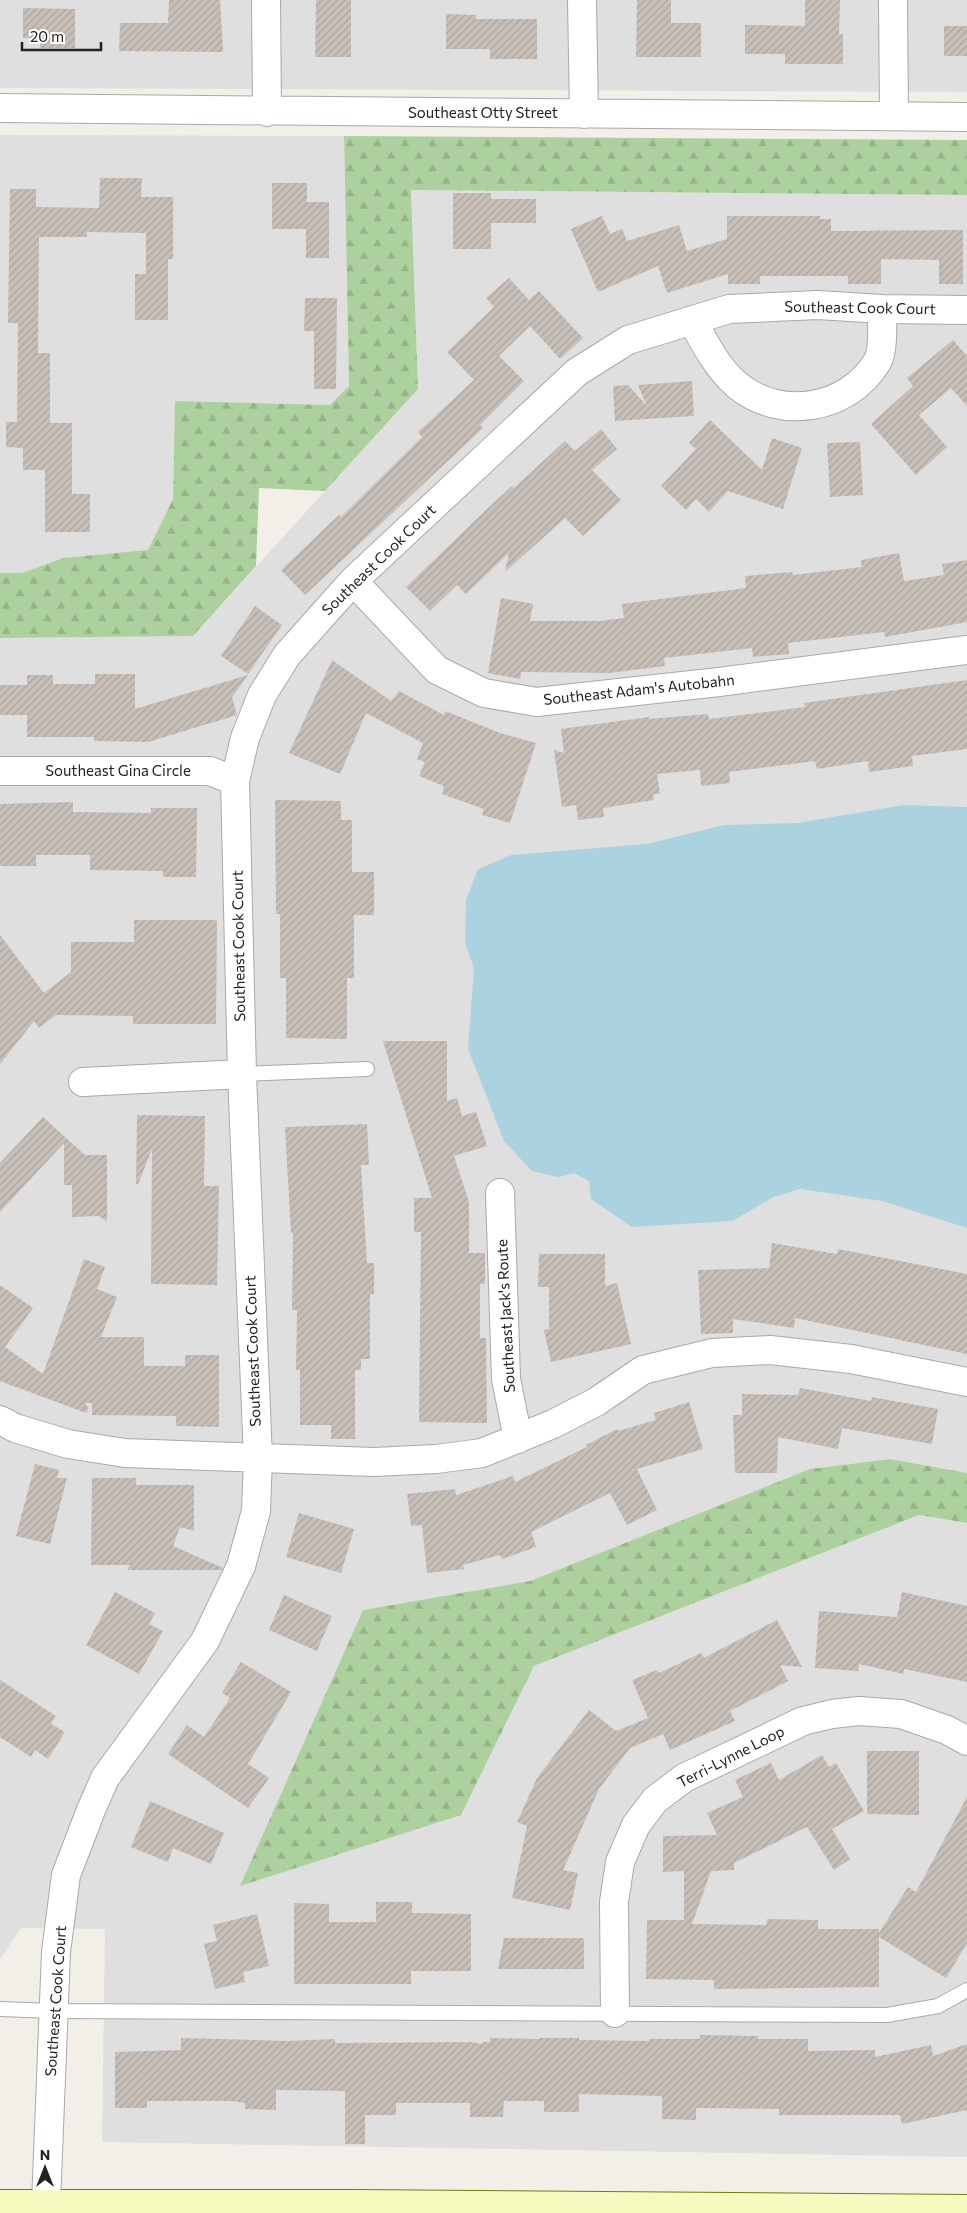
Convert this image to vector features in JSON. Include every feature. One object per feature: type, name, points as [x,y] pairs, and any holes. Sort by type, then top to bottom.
[{"type":"main road","points":[[0,2204],[354,2208],[967,2209]]},
{"type":"street","points":[[266,0],[267,112]]},
{"type":"street","points":[[582,0],[584,114]]},
{"type":"street","points":[[892,0],[894,116]]},
{"type":"street","name":"Southeast Otty Street","points":[[0,108],[267,112],[967,117]]},
{"type":"street","name":"Southeast Cook Court","points":[[46,2204],[52,2011],[56,1952],[66,1875],[105,1778],[205,1640],[242,1566],[256,1510],[258,1458],[242,1074],[235,781],[246,738],[262,695],[287,655],[353,581],[577,372],[628,340],[729,309],[818,305],[882,309],[967,310]]},
{"type":"street","points":[[692,320],[707,348],[736,384],[752,395],[791,408],[826,403],[854,389],[878,361],[883,329],[882,309]]},
{"type":"street","name":"Southeast Adam's Autobahn","points":[[353,581],[437,670],[484,693],[537,702],[719,682],[967,650]]},
{"type":"street","name":"Southeast Gina Circle","points":[[0,771],[210,771],[235,781]]},
{"type":"street","points":[[82,1082],[242,1074]]},
{"type":"street","name":"Southeast Jack's Route","points":[[500,1193],[506,1379],[518,1439]]},
{"type":"street","points":[[0,1420],[15,1428],[68,1444],[125,1453],[374,1462],[436,1459],[482,1453],[554,1424],[596,1402],[643,1370],[712,1353],[770,1350],[842,1358],[967,1382]]},
{"type":"street","name":"Terri-Lynne Loop","points":[[615,2013],[614,1902],[620,1862],[636,1825],[655,1800],[684,1778],[803,1721],[832,1714],[859,1711],[901,1714],[947,1730],[967,1741]]},
{"type":"lane","points":[[242,1074],[367,1069]]},
{"type":"lane","points":[[0,2009],[52,2011],[887,2015],[938,2006],[967,1990]]},
{"type":"shaded area","points":[[0,0],[967,0],[967,92],[0,88]]},
{"type":"shaded area","points":[[0,135],[344,136],[349,386],[331,405],[175,401],[173,499],[148,551],[63,558],[22,573],[0,573]]},
{"type":"shaded area","points":[[411,190],[967,195],[967,1473],[890,1459],[810,1469],[530,1581],[363,1610],[461,1815],[534,1666],[919,1515],[967,1523],[967,2157],[102,2142],[105,1929],[21,1928],[0,1959],[0,638],[193,636],[418,389]]},
{"type":"green space","points":[[344,136],[967,140],[967,195],[411,190],[418,389],[325,491],[259,488],[256,566],[193,636],[0,638],[0,573],[22,573],[63,558],[148,550],[173,499],[175,401],[330,405],[349,386]]},
{"type":"green space","points":[[890,1459],[967,1473],[967,1523],[919,1515],[534,1666],[461,1815],[240,1886],[363,1610],[530,1581],[810,1469]]},
{"type":"water","points":[[904,805],[967,807],[967,1228],[882,1201],[800,1189],[774,1197],[732,1221],[632,1227],[591,1199],[589,1181],[574,1173],[558,1177],[532,1171],[504,1141],[468,1049],[474,968],[465,943],[466,900],[478,869],[511,855],[647,844],[724,825],[797,823]]},
{"type":"building","points":[[169,0],[220,0],[223,52],[119,51],[120,23],[168,23]]},
{"type":"building","points":[[316,0],[351,0],[351,57],[315,57]]},
{"type":"building","points":[[637,0],[671,0],[671,23],[701,23],[701,57],[636,57]]},
{"type":"building","points":[[805,0],[840,0],[839,34],[843,34],[843,64],[785,64],[785,54],[745,54],[745,25],[805,26]]},
{"type":"building","points":[[23,8],[75,9],[75,48],[40,48],[40,38],[23,38]]},
{"type":"building","points":[[446,14],[476,15],[476,19],[537,19],[537,59],[490,59],[490,49],[446,49]]},
{"type":"building","points":[[944,26],[967,26],[967,56],[944,56]]},
{"type":"building","points":[[100,178],[142,178],[141,197],[173,197],[173,259],[168,259],[168,320],[135,320],[135,274],[146,274],[146,233],[87,232],[87,237],[39,237],[38,353],[50,353],[50,423],[72,423],[72,494],[90,494],[90,532],[45,532],[45,470],[23,470],[23,448],[6,447],[6,422],[17,422],[18,323],[8,323],[10,189],[36,189],[36,207],[99,208]]},
{"type":"building","points":[[272,183],[307,183],[307,202],[329,202],[329,258],[306,258],[306,229],[272,229]]},
{"type":"building","points":[[453,193],[491,193],[491,199],[536,199],[536,223],[491,223],[491,249],[453,249]]},
{"type":"building","points":[[602,216],[610,234],[622,229],[627,241],[679,225],[687,251],[727,239],[727,216],[820,216],[820,219],[831,219],[831,231],[963,230],[963,284],[939,284],[939,260],[881,259],[881,284],[848,284],[848,276],[760,276],[760,284],[728,284],[728,274],[667,293],[658,266],[598,292],[571,229]]},
{"type":"building","points":[[509,278],[529,300],[539,291],[583,338],[560,359],[530,326],[499,356],[524,381],[480,425],[483,428],[305,595],[281,570],[339,515],[341,517],[422,437],[418,432],[474,380],[447,352],[494,307],[486,298]]},
{"type":"building","points":[[305,298],[337,298],[336,389],[314,389],[314,331],[304,331]]},
{"type":"building","points":[[953,340],[967,356],[967,406],[951,388],[919,415],[947,447],[916,475],[871,424],[913,386],[907,378]]},
{"type":"building","points":[[692,381],[694,416],[615,421],[613,386],[628,385],[647,406],[638,385]]},
{"type":"building","points":[[710,420],[762,470],[772,438],[802,448],[783,509],[728,491],[709,512],[696,499],[686,510],[661,486],[696,449],[689,443]]},
{"type":"building","points":[[601,429],[617,449],[592,470],[621,500],[583,536],[565,518],[505,572],[509,553],[466,594],[457,585],[430,611],[406,587],[512,486],[514,488],[565,441],[575,451]]},
{"type":"building","points":[[860,442],[863,495],[830,497],[827,443]]},
{"type":"building","points":[[899,553],[904,581],[944,575],[942,564],[967,560],[967,622],[885,637],[884,632],[788,643],[789,654],[753,657],[752,648],[664,658],[665,666],[609,673],[521,672],[520,679],[488,673],[501,598],[533,604],[530,621],[600,621],[624,618],[622,604],[746,588],[745,576],[792,572],[793,575],[862,567],[861,560]]},
{"type":"building","points":[[255,606],[282,625],[248,674],[221,656]]},
{"type":"building","points":[[332,660],[391,701],[399,691],[444,715],[445,711],[500,733],[536,743],[510,823],[482,815],[484,809],[442,794],[444,786],[419,776],[425,762],[417,759],[423,743],[366,713],[340,774],[289,753]]},
{"type":"building","points":[[95,674],[135,674],[135,709],[248,675],[232,697],[237,715],[148,742],[94,741],[94,737],[27,737],[27,715],[0,715],[0,685],[27,685],[27,675],[53,675],[53,684],[95,684]]},
{"type":"building","points":[[967,680],[967,749],[912,756],[913,766],[869,772],[868,761],[817,769],[815,761],[729,772],[730,783],[701,786],[700,770],[657,774],[660,794],[653,794],[654,800],[603,808],[604,817],[578,820],[576,805],[562,807],[554,750],[564,753],[561,729],[649,717],[649,719],[708,714],[709,719],[805,707],[804,703]]},
{"type":"building","points":[[275,800],[341,801],[341,820],[352,820],[352,872],[374,872],[374,915],[354,915],[354,978],[347,978],[347,1039],[286,1038],[286,978],[280,978],[280,914],[276,914]]},
{"type":"building","points":[[73,802],[73,812],[151,813],[151,808],[197,808],[196,877],[163,877],[163,871],[90,870],[90,855],[36,855],[36,866],[0,866],[0,804]]},
{"type":"building","points":[[134,920],[217,920],[216,1024],[133,1024],[133,1016],[56,1015],[39,1028],[34,1021],[0,1064],[0,935],[44,993],[71,972],[71,942],[134,942]]},
{"type":"building","points":[[383,1041],[447,1041],[447,1101],[457,1098],[462,1116],[476,1112],[487,1146],[454,1156],[469,1202],[469,1253],[485,1253],[485,1284],[480,1284],[480,1338],[486,1338],[487,1423],[419,1422],[421,1232],[414,1232],[414,1198],[432,1198]]},
{"type":"building","points":[[137,1115],[205,1116],[204,1186],[219,1186],[217,1285],[151,1284],[152,1149],[138,1184],[136,1184]]},
{"type":"building","points":[[43,1117],[85,1155],[107,1155],[107,1221],[98,1216],[72,1217],[72,1185],[64,1185],[64,1143],[0,1212],[0,1163]]},
{"type":"building","points":[[367,1124],[369,1165],[361,1165],[367,1263],[374,1263],[374,1294],[370,1294],[370,1359],[361,1359],[361,1370],[355,1370],[355,1439],[331,1439],[331,1425],[300,1425],[300,1370],[296,1370],[297,1310],[292,1310],[293,1233],[291,1233],[285,1127]]},
{"type":"building","points":[[772,1243],[837,1254],[838,1249],[967,1274],[967,1354],[795,1318],[794,1328],[733,1319],[733,1333],[701,1334],[698,1270],[769,1268]]},
{"type":"building","points":[[539,1254],[605,1254],[605,1286],[617,1283],[631,1344],[551,1362],[544,1330],[549,1329],[549,1287],[538,1287]]},
{"type":"building","points":[[84,1259],[105,1267],[97,1289],[117,1297],[101,1337],[144,1337],[144,1366],[185,1366],[185,1355],[219,1355],[219,1427],[176,1426],[176,1416],[92,1415],[92,1403],[86,1403],[89,1408],[86,1413],[0,1381],[0,1285],[33,1308],[5,1347],[43,1374]]},
{"type":"building","points":[[800,1388],[871,1401],[872,1397],[938,1409],[932,1444],[842,1428],[838,1449],[778,1437],[777,1473],[735,1473],[733,1415],[742,1415],[742,1394],[798,1395]]},
{"type":"building","points":[[689,1402],[703,1449],[637,1469],[657,1510],[627,1525],[610,1493],[531,1532],[536,1547],[502,1559],[500,1555],[463,1565],[464,1569],[427,1573],[422,1525],[411,1526],[407,1494],[455,1489],[456,1495],[513,1476],[515,1482],[587,1447],[586,1445],[617,1429],[618,1431],[656,1420],[654,1413]]},
{"type":"building","points":[[35,1464],[59,1470],[57,1478],[67,1478],[50,1544],[16,1536]]},
{"type":"building","points":[[92,1478],[136,1478],[136,1485],[194,1485],[194,1531],[180,1527],[173,1546],[223,1568],[222,1570],[127,1570],[130,1565],[91,1565]]},
{"type":"building","points":[[299,1513],[354,1529],[341,1573],[286,1557]]},
{"type":"building","points":[[115,1592],[155,1613],[149,1624],[163,1631],[139,1674],[86,1645]]},
{"type":"building","points":[[902,1592],[967,1606],[967,1682],[904,1669],[904,1674],[859,1664],[858,1671],[815,1668],[819,1611],[897,1617]]},
{"type":"building","points":[[284,1595],[332,1616],[317,1651],[269,1630]]},
{"type":"building","points":[[777,1620],[802,1667],[780,1665],[788,1681],[730,1711],[735,1721],[670,1750],[663,1734],[630,1748],[599,1789],[563,1870],[578,1873],[570,1910],[512,1898],[527,1826],[517,1822],[537,1778],[589,1710],[616,1731],[648,1718],[632,1680],[657,1670],[659,1673],[701,1653],[704,1658]]},
{"type":"building","points":[[241,1662],[291,1692],[248,1764],[269,1778],[248,1808],[168,1754],[187,1725],[204,1737],[230,1698],[222,1693]]},
{"type":"building","points":[[0,1680],[56,1716],[51,1724],[65,1732],[48,1759],[35,1750],[31,1757],[0,1737]]},
{"type":"building","points":[[867,1751],[919,1751],[919,1815],[867,1814]]},
{"type":"building","points":[[822,1755],[829,1767],[836,1763],[864,1811],[832,1829],[850,1859],[834,1870],[807,1827],[734,1863],[734,1870],[711,1871],[692,1924],[766,1925],[767,1919],[818,1920],[818,1929],[879,1929],[879,1933],[908,1887],[916,1892],[967,1797],[967,1943],[946,1978],[879,1937],[879,1987],[714,1989],[714,1980],[646,1979],[647,1920],[684,1920],[684,1871],[663,1872],[663,1836],[717,1835],[707,1813],[743,1797],[735,1780],[771,1763],[779,1780]]},
{"type":"building","points":[[150,1801],[224,1833],[211,1864],[173,1848],[168,1862],[131,1847]]},
{"type":"building","points":[[376,1902],[412,1902],[412,1913],[471,1914],[471,1971],[411,1971],[411,1984],[294,1984],[294,1903],[329,1904],[329,1922],[376,1922]]},
{"type":"building","points":[[257,1914],[269,1966],[243,1972],[245,1982],[215,1989],[204,1944],[217,1941],[213,1925]]},
{"type":"building","points":[[504,1938],[584,1938],[584,1969],[498,1969]]},
{"type":"building","points":[[700,2035],[758,2036],[758,2039],[808,2039],[808,2051],[875,2050],[875,2057],[931,2045],[933,2056],[967,2044],[967,2110],[902,2124],[900,2115],[779,2115],[779,2109],[696,2108],[696,2120],[662,2119],[662,2096],[579,2094],[579,2112],[544,2112],[544,2101],[504,2101],[503,2117],[470,2117],[470,2103],[396,2103],[396,2115],[365,2115],[365,2144],[345,2144],[345,2091],[276,2090],[276,2110],[245,2109],[245,2103],[231,2101],[147,2101],[147,2108],[115,2108],[115,2052],[181,2050],[181,2038],[287,2041],[335,2039],[335,2043],[471,2042],[482,2044],[483,2042],[490,2042],[490,2038],[579,2038],[579,2040],[649,2041],[649,2039],[700,2039]]}]
